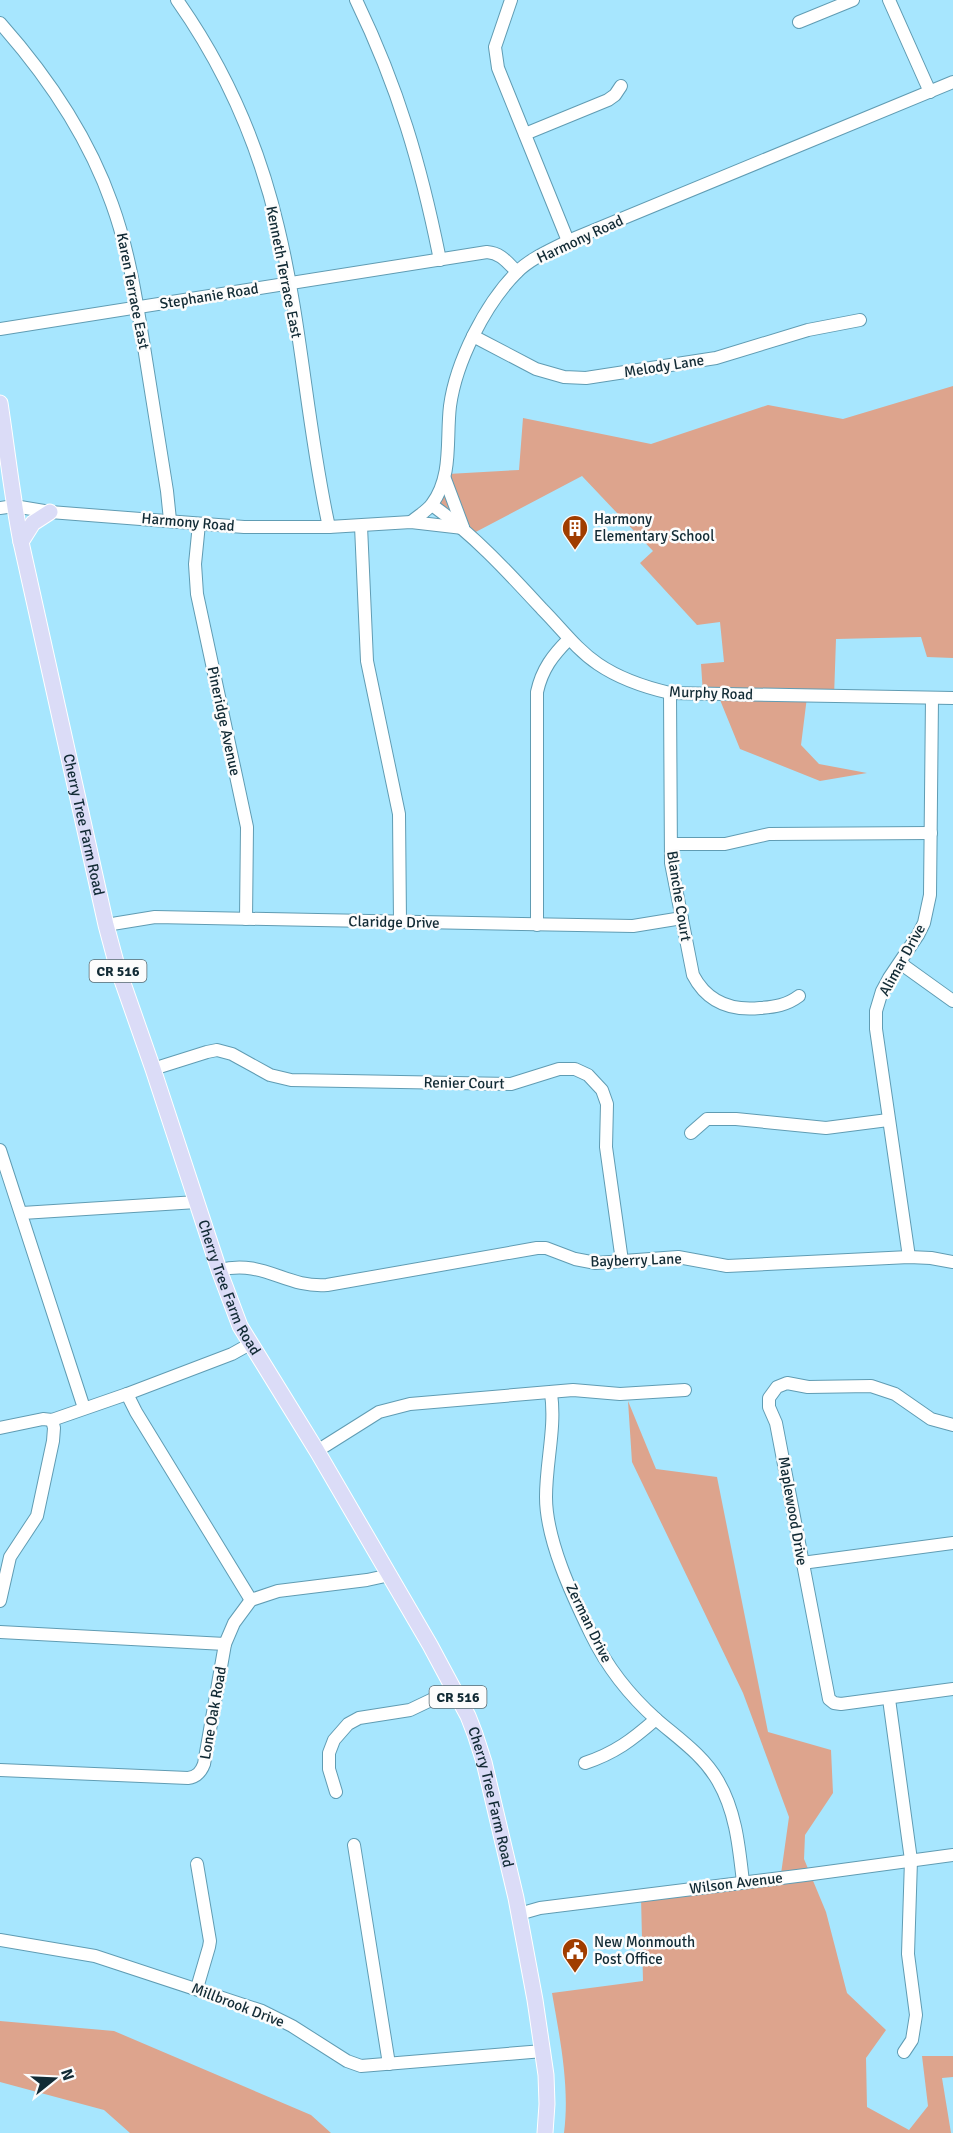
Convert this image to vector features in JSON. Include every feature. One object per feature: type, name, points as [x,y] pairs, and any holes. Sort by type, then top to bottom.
[{"type":"main road","name":"Cherry Tree Farm Road","points":[[0,403],[12,483],[7,507],[21,542],[106,925],[119,974],[153,1069],[229,1300],[250,1344],[317,1451],[390,1575],[468,1716],[484,1762],[519,1914],[543,2050],[547,2104],[545,2133]]},
{"type":"main road","points":[[21,542],[33,523],[50,512]]},
{"type":"street","name":"Kenneth Terrace East","points":[[177,0],[212,56],[251,139],[270,196],[289,284],[329,527]]},
{"type":"street","points":[[356,0],[384,62],[410,132],[422,175],[440,260]]},
{"type":"street","points":[[511,0],[498,38],[495,58],[568,241]]},
{"type":"street","points":[[799,22],[853,0]]},
{"type":"street","points":[[890,0],[930,92]]},
{"type":"street","name":"Karen Terrace East","points":[[0,23],[41,72],[68,112],[90,152],[121,229],[133,278],[170,520]]},
{"type":"street","name":"Harmony Road","points":[[7,507],[244,527],[329,527],[411,522],[432,505],[445,479],[449,416],[454,387],[464,357],[473,336],[492,304],[517,272],[568,241],[953,82]]},
{"type":"street","points":[[525,134],[608,100],[621,86]]},
{"type":"street","name":"Stephanie Road","points":[[0,329],[494,253],[501,256],[517,272]]},
{"type":"street","name":"Melody Lane","points":[[473,336],[536,369],[564,376],[586,378],[716,358],[808,330],[860,320]]},
{"type":"street","points":[[411,522],[463,528],[445,479]]},
{"type":"street","name":"Murphy Road","points":[[432,505],[485,548],[569,639],[613,674],[638,685],[670,693],[953,698]]},
{"type":"street","name":"Pineridge Avenue","points":[[199,524],[195,564],[197,594],[247,827],[246,919]]},
{"type":"street","points":[[361,526],[367,661],[399,814],[400,922]]},
{"type":"street","points":[[537,925],[537,692],[550,658],[569,639]]},
{"type":"street","name":"Blanche Court","points":[[670,693],[671,863],[693,975],[702,989],[711,997],[731,1007],[748,1009],[786,1005],[800,996]]},
{"type":"street","name":"Alimar Drive","points":[[909,1257],[888,1120],[876,1029],[876,1011],[882,991],[918,935],[928,909],[931,884],[932,698]]},
{"type":"street","points":[[671,844],[725,844],[769,834],[931,833]]},
{"type":"street","name":"Claridge Drive","points":[[106,925],[155,917],[633,926],[681,918]]},
{"type":"street","points":[[900,963],[953,1001]]},
{"type":"street","name":"Renier Court","points":[[153,1069],[217,1050],[232,1054],[270,1075],[291,1080],[511,1084],[559,1069],[568,1068],[581,1071],[596,1082],[607,1104],[606,1147],[622,1261]]},
{"type":"street","points":[[691,1133],[707,1119],[736,1119],[826,1128],[888,1120]]},
{"type":"street","points":[[0,1150],[84,1408]]},
{"type":"street","points":[[22,1214],[197,1202]]},
{"type":"street","name":"Bayberry Lane","points":[[219,1270],[250,1267],[300,1284],[315,1286],[537,1248],[546,1248],[581,1261],[596,1263],[678,1257],[727,1266],[909,1257],[943,1259],[953,1262]]},
{"type":"street","points":[[0,1428],[43,1419],[52,1420],[232,1354],[250,1344]]},
{"type":"street","name":"Maplewood Drive","points":[[953,1425],[931,1419],[895,1394],[871,1386],[808,1387],[787,1383],[777,1387],[769,1398],[829,1699],[841,1704],[953,1689]]},
{"type":"street","points":[[317,1451],[379,1412],[394,1407],[435,1401],[580,1390],[614,1394],[685,1390]]},
{"type":"street","name":"Zerman Drive","points":[[551,1393],[553,1421],[546,1499],[549,1524],[557,1553],[598,1647],[622,1682],[656,1719],[700,1757],[719,1781],[734,1818],[743,1882]]},
{"type":"street","points":[[127,1394],[251,1600],[278,1591],[390,1575]]},
{"type":"street","points":[[0,1601],[10,1557],[37,1516],[53,1441],[52,1420]]},
{"type":"street","points":[[802,1563],[953,1543]]},
{"type":"street","name":"Lone Oak Road","points":[[0,1770],[195,1777],[204,1764],[225,1644],[234,1623],[251,1600]]},
{"type":"street","points":[[0,1632],[225,1644]]},
{"type":"street","points":[[336,1792],[329,1769],[329,1753],[334,1740],[348,1724],[358,1718],[410,1710],[454,1689]]},
{"type":"street","points":[[889,1699],[911,1860],[908,1954],[916,2015],[912,2040],[903,2052]]},
{"type":"street","points":[[585,1763],[616,1751],[656,1719]]},
{"type":"street","points":[[354,1845],[387,2039],[389,2064]]},
{"type":"street","name":"Wilson Avenue","points":[[519,1914],[540,1908],[953,1855]]},
{"type":"street","points":[[197,1864],[210,1947],[197,1988]]},
{"type":"street","name":"Millbrook Drive","points":[[0,1940],[83,1953],[197,1988],[276,2017],[355,2065],[543,2050]]},
{"type":"shaded area","points":[[953,386],[953,658],[927,657],[921,637],[836,639],[834,697],[807,697],[801,745],[819,764],[867,773],[820,781],[740,749],[718,695],[703,694],[701,664],[724,662],[720,622],[697,625],[640,563],[653,551],[582,476],[470,535],[433,507],[448,474],[519,470],[523,418],[651,444],[768,405],[843,419]]},
{"type":"shaded area","points":[[628,1401],[656,1469],[717,1477],[768,1732],[831,1750],[833,1793],[805,1835],[804,1859],[826,1912],[847,1993],[886,2030],[866,2058],[867,2107],[909,2130],[928,2106],[922,2056],[953,2056],[953,2077],[942,2078],[951,2133],[564,2133],[565,2081],[552,1993],[643,1981],[641,1897],[780,1881],[789,1817],[743,1693],[632,1462]]},
{"type":"shaded area","points":[[0,2021],[114,2031],[311,2115],[331,2133],[130,2133],[104,2110],[0,2082]]},
{"type":"place","name":"Harmony Elementary School","points":[[575,551]]},
{"type":"place","name":"New Monmouth Post Office","points":[[575,1974]]}]
